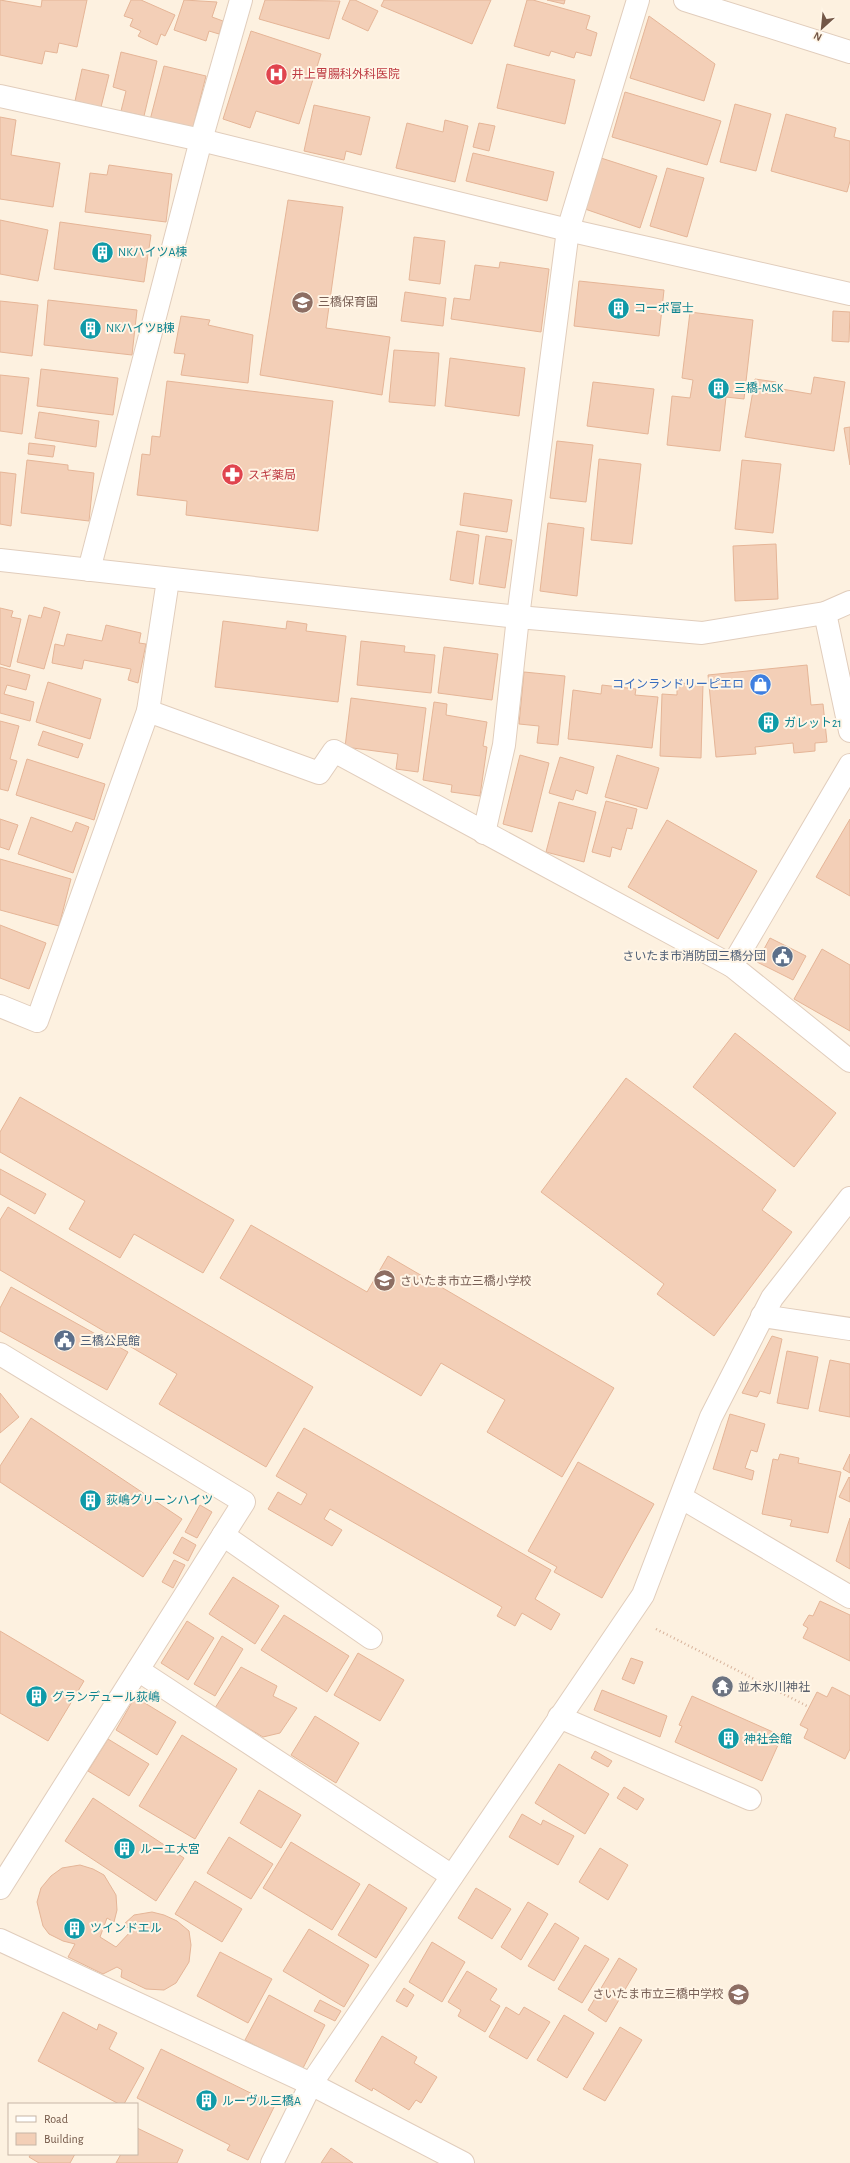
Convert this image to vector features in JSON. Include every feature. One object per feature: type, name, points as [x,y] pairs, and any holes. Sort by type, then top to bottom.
[{"type":"street","points":[[90,570],[201,140],[241,0]]},
{"type":"street","points":[[484,833],[504,745],[518,617],[568,230],[638,0]]},
{"type":"street","points":[[685,0],[850,52]]},
{"type":"street","points":[[0,96],[201,140],[568,230],[850,294]]},
{"type":"street","points":[[0,560],[168,580],[518,617],[702,633],[825,613],[850,602]]},
{"type":"street","points":[[0,1006],[37,1020],[148,712],[168,580]]},
{"type":"street","points":[[825,613],[850,731]]},
{"type":"street","points":[[148,712],[319,773],[334,751],[732,966],[850,1061]]},
{"type":"street","points":[[732,966],[850,765]]},
{"type":"street","points":[[272,2163],[311,2084],[643,1595],[682,1498],[711,1417],[762,1316],[772,1298],[850,1198]]},
{"type":"street","points":[[762,1316],[850,1329]]},
{"type":"street","points":[[0,1354],[244,1502],[0,1888]]},
{"type":"street","points":[[682,1498],[850,1597]]},
{"type":"street","points":[[223,1535],[371,1638]]},
{"type":"street","points":[[138,1670],[452,1876]]},
{"type":"street","points":[[559,1717],[750,1799]]},
{"type":"street","points":[[0,1940],[311,2084],[463,2163]]},
{"type":"path","points":[[629,1615],[807,1706]]},
{"type":"building","points":[[0,0],[41,7],[42,0],[87,0],[77,47],[59,43],[57,53],[45,51],[42,64],[0,55]]},
{"type":"building","points":[[131,0],[141,0],[175,15],[165,36],[161,34],[157,45],[138,36],[141,31],[130,26],[133,19],[124,16]]},
{"type":"building","points":[[184,0],[217,2],[212,17],[223,21],[219,34],[209,31],[206,41],[174,30]]},
{"type":"building","points":[[265,0],[340,1],[329,39],[259,19]]},
{"type":"building","points":[[350,0],[355,0],[378,11],[368,31],[342,19]]},
{"type":"building","points":[[384,0],[491,0],[472,44],[381,6]]},
{"type":"building","points":[[527,0],[533,0],[590,16],[586,29],[597,33],[591,56],[576,52],[574,58],[551,51],[549,56],[514,46]]},
{"type":"building","points":[[547,0],[565,0],[564,4]]},
{"type":"building","points":[[649,16],[715,64],[704,101],[630,78]]},
{"type":"building","points":[[251,31],[321,54],[299,124],[256,111],[250,128],[223,119]]},
{"type":"building","points":[[121,52],[157,61],[144,116],[121,111],[126,91],[113,87]]},
{"type":"building","points":[[507,64],[575,80],[565,124],[497,108]]},
{"type":"building","points":[[164,66],[206,76],[192,131],[150,120]]},
{"type":"building","points":[[82,69],[109,75],[101,107],[75,101]]},
{"type":"building","points":[[625,92],[721,121],[707,165],[612,137]]},
{"type":"building","points":[[735,104],[771,114],[756,171],[720,162]]},
{"type":"building","points":[[314,105],[370,117],[361,155],[346,151],[344,160],[304,151]]},
{"type":"building","points":[[786,114],[836,128],[834,137],[850,141],[850,181],[847,192],[771,171]]},
{"type":"building","points":[[0,117],[16,120],[11,155],[60,163],[53,207],[0,199]]},
{"type":"building","points":[[445,120],[468,126],[455,182],[396,168],[407,123],[443,132]]},
{"type":"building","points":[[479,123],[495,126],[489,151],[473,147]]},
{"type":"building","points":[[473,153],[554,172],[547,201],[466,181]]},
{"type":"building","points":[[601,158],[657,176],[640,228],[585,209]]},
{"type":"building","points":[[109,165],[172,174],[166,222],[85,212],[90,173],[107,175]]},
{"type":"building","points":[[667,168],[704,178],[687,237],[650,226]]},
{"type":"building","points":[[288,200],[343,207],[326,328],[390,337],[382,395],[260,375]]},
{"type":"building","points":[[0,220],[48,230],[38,281],[0,274]]},
{"type":"building","name":"NKハイツA棟","points":[[60,222],[151,235],[144,282],[54,269]]},
{"type":"building","points":[[414,237],[445,241],[440,284],[409,280]]},
{"type":"building","points":[[500,262],[549,269],[541,332],[451,319],[454,298],[470,300],[475,265],[499,268]]},
{"type":"building","name":"コーポ富士","points":[[579,281],[664,290],[659,336],[574,326]]},
{"type":"building","points":[[405,292],[446,298],[443,326],[401,321]]},
{"type":"building","name":"NKハイツB棟","points":[[48,300],[137,310],[132,355],[44,345]]},
{"type":"building","points":[[0,301],[38,305],[32,356],[0,352]]},
{"type":"building","points":[[833,311],[850,312],[849,342],[832,341]]},
{"type":"building","name":"三橋-MSK","points":[[690,312],[753,320],[744,399],[726,397],[720,451],[667,445],[672,396],[690,398],[693,380],[682,378]]},
{"type":"building","points":[[181,316],[210,320],[208,325],[253,335],[248,383],[181,375],[185,354],[174,353]]},
{"type":"building","points":[[394,350],[439,353],[435,406],[389,402]]},
{"type":"building","points":[[450,358],[525,368],[519,416],[445,406]]},
{"type":"building","points":[[41,369],[118,378],[113,415],[37,406]]},
{"type":"building","points":[[0,375],[29,378],[22,434],[0,431]]},
{"type":"building","points":[[814,377],[845,382],[834,451],[745,437],[755,379],[776,382],[776,388],[811,394]]},
{"type":"building","name":"スギ薬局","points":[[167,381],[333,401],[318,531],[186,515],[187,501],[137,495],[142,454],[150,455],[152,436],[160,437]]},
{"type":"building","points":[[593,382],[654,389],[648,434],[587,426]]},
{"type":"building","points":[[39,412],[99,421],[96,447],[35,438]]},
{"type":"building","points":[[850,427],[850,465],[844,428]]},
{"type":"building","points":[[557,441],[593,445],[586,502],[550,498]]},
{"type":"building","points":[[29,443],[55,446],[53,457],[28,454]]},
{"type":"building","points":[[599,459],[641,464],[632,544],[591,540]]},
{"type":"building","points":[[27,460],[68,465],[68,470],[94,473],[89,521],[21,513]]},
{"type":"building","points":[[742,460],[781,464],[773,533],[735,529]]},
{"type":"building","points":[[0,472],[16,474],[11,526],[0,524]]},
{"type":"building","points":[[464,493],[512,500],[507,532],[460,525]]},
{"type":"building","points":[[548,523],[584,528],[577,596],[540,591]]},
{"type":"building","points":[[457,531],[479,535],[473,584],[450,580]]},
{"type":"building","points":[[486,536],[512,540],[505,588],[479,584]]},
{"type":"building","points":[[776,544],[778,599],[735,601],[733,546]]},
{"type":"building","points":[[44,607],[60,612],[44,669],[17,662],[29,615],[41,618]]},
{"type":"building","points":[[0,608],[13,611],[11,617],[21,619],[10,667],[0,664]]},
{"type":"building","points":[[223,621],[286,629],[287,621],[307,624],[306,631],[346,636],[338,702],[215,687]]},
{"type":"building","points":[[106,625],[141,633],[139,643],[146,644],[138,683],[128,680],[131,669],[84,660],[82,669],[52,663],[55,644],[64,646],[67,634],[102,641]]},
{"type":"building","points":[[361,641],[405,646],[404,652],[435,655],[431,693],[357,685]]},
{"type":"building","points":[[444,647],[498,654],[492,700],[438,693]]},
{"type":"building","name":"ガレット21","points":[[807,665],[811,705],[823,704],[827,742],[815,743],[815,751],[794,753],[793,743],[755,747],[756,754],[716,757],[708,675]]},
{"type":"building","points":[[0,667],[30,675],[26,690],[7,685],[4,694],[34,702],[30,721],[0,713]]},
{"type":"building","points":[[524,672],[565,676],[558,745],[537,743],[539,726],[519,724]]},
{"type":"building","points":[[48,682],[101,699],[90,739],[36,722]]},
{"type":"building","points":[[677,683],[703,684],[701,758],[660,756],[662,694],[677,695]]},
{"type":"building","points":[[602,685],[636,689],[635,695],[658,697],[652,748],[568,739],[573,690],[601,694]]},
{"type":"building","points":[[351,698],[426,708],[418,772],[396,769],[398,754],[345,747]]},
{"type":"building","points":[[434,702],[447,704],[446,715],[487,722],[483,746],[487,747],[480,796],[451,792],[452,785],[423,780]]},
{"type":"building","points":[[0,721],[19,726],[10,759],[17,761],[8,791],[0,789]]},
{"type":"building","points":[[43,731],[83,744],[78,758],[38,745]]},
{"type":"building","points":[[520,755],[549,763],[532,832],[503,824]]},
{"type":"building","points":[[617,755],[659,768],[647,809],[605,797]]},
{"type":"building","points":[[560,757],[594,767],[587,794],[576,790],[573,800],[549,793]]},
{"type":"building","points":[[27,759],[105,784],[94,820],[16,795]]},
{"type":"building","points":[[606,801],[637,809],[632,829],[627,828],[621,850],[612,847],[610,857],[592,852]]},
{"type":"building","points":[[559,802],[596,812],[584,862],[546,852]]},
{"type":"building","points":[[31,817],[72,832],[76,822],[89,827],[73,873],[18,854]]},
{"type":"building","points":[[0,819],[18,825],[9,850],[0,847]]},
{"type":"building","points":[[850,819],[850,896],[816,877]]},
{"type":"building","points":[[667,820],[757,871],[718,939],[628,887]]},
{"type":"building","points":[[0,859],[71,879],[59,926],[0,910]]},
{"type":"building","points":[[0,925],[46,943],[29,989],[0,978]]},
{"type":"building","points":[[770,938],[806,956],[793,980],[757,962]]},
{"type":"building","points":[[822,949],[850,965],[850,1031],[794,999]]},
{"type":"building","points":[[735,1033],[836,1113],[794,1167],[693,1087]]},
{"type":"building","points":[[626,1078],[776,1190],[762,1210],[792,1232],[714,1336],[657,1294],[664,1284],[541,1192]]},
{"type":"building","points":[[20,1097],[234,1220],[203,1273],[134,1234],[120,1258],[69,1229],[85,1201],[0,1152],[0,1132]]},
{"type":"building","points":[[0,1169],[46,1194],[35,1214],[0,1194]]},
{"type":"building","points":[[8,1207],[313,1387],[266,1467],[159,1404],[177,1374],[0,1270],[0,1220]]},
{"type":"building","points":[[251,1225],[367,1292],[388,1256],[614,1388],[562,1477],[487,1432],[505,1400],[441,1363],[421,1396],[220,1278]]},
{"type":"building","name":"三橋公民館","points":[[11,1287],[128,1352],[107,1390],[0,1331],[0,1308]]},
{"type":"building","points":[[772,1336],[782,1339],[770,1394],[760,1391],[757,1397],[742,1393]]},
{"type":"building","points":[[787,1351],[818,1357],[808,1409],[777,1403]]},
{"type":"building","points":[[830,1360],[850,1364],[850,1417],[819,1411]]},
{"type":"building","points":[[0,1393],[19,1417],[0,1433]]},
{"type":"building","points":[[730,1414],[765,1424],[757,1452],[751,1450],[745,1468],[754,1471],[752,1480],[713,1469]]},
{"type":"building","name":"荻嶋グリーンハイツ","points":[[31,1418],[182,1519],[143,1577],[0,1482],[0,1466]]},
{"type":"building","points":[[304,1428],[551,1570],[535,1599],[560,1614],[551,1630],[522,1613],[515,1626],[497,1616],[502,1607],[330,1509],[324,1519],[342,1530],[332,1546],[268,1509],[278,1492],[301,1505],[307,1494],[276,1476]]},
{"type":"building","points":[[780,1454],[799,1458],[798,1463],[841,1472],[828,1533],[790,1526],[792,1520],[762,1514],[773,1459],[778,1460]]},
{"type":"building","points":[[850,1454],[850,1473],[843,1469]]},
{"type":"building","points":[[578,1462],[654,1504],[602,1598],[554,1572],[557,1567],[528,1551]]},
{"type":"building","points":[[849,1477],[850,1478],[850,1502],[839,1497]]},
{"type":"building","points":[[200,1505],[212,1512],[197,1538],[185,1532]]},
{"type":"building","points":[[850,1518],[850,1569],[836,1561]]},
{"type":"building","points":[[182,1537],[196,1545],[188,1561],[173,1553]]},
{"type":"building","points":[[174,1560],[185,1565],[173,1588],[162,1582]]},
{"type":"building","points":[[233,1577],[279,1606],[255,1644],[209,1614]]},
{"type":"building","points":[[820,1601],[850,1615],[850,1661],[803,1638],[808,1628],[803,1625],[809,1615],[813,1616]]},
{"type":"building","points":[[284,1615],[349,1656],[327,1692],[261,1650]]},
{"type":"building","points":[[187,1621],[214,1638],[188,1680],[161,1663]]},
{"type":"building","name":"グランデュール荻嶋","points":[[0,1631],[84,1681],[48,1741],[0,1713]]},
{"type":"building","points":[[222,1636],[243,1649],[215,1696],[194,1684]]},
{"type":"building","points":[[358,1653],[404,1680],[380,1721],[334,1695]]},
{"type":"building","points":[[631,1658],[643,1662],[634,1684],[622,1679]]},
{"type":"building","points":[[241,1667],[277,1686],[273,1696],[297,1708],[280,1733],[263,1737],[215,1708]]},
{"type":"building","points":[[832,1687],[850,1696],[850,1749],[845,1759],[804,1738],[808,1729],[800,1725],[817,1692],[827,1697]]},
{"type":"building","points":[[602,1690],[667,1716],[660,1737],[594,1710]]},
{"type":"building","name":"神社会館","points":[[692,1696],[782,1736],[762,1781],[675,1742],[682,1726],[679,1725]]},
{"type":"building","points":[[135,1697],[176,1722],[157,1755],[116,1730]]},
{"type":"building","points":[[315,1716],[359,1743],[336,1783],[291,1755]]},
{"type":"building","points":[[182,1735],[237,1769],[195,1839],[139,1806]]},
{"type":"building","points":[[108,1739],[149,1764],[129,1796],[88,1771]]},
{"type":"building","points":[[595,1751],[612,1761],[608,1767],[591,1758]]},
{"type":"building","points":[[559,1764],[609,1794],[585,1834],[535,1803]]},
{"type":"building","points":[[624,1787],[644,1799],[637,1810],[617,1798]]},
{"type":"building","points":[[259,1790],[301,1815],[281,1848],[240,1823]]},
{"type":"building","name":"ルーエ大宮","points":[[93,1798],[184,1858],[156,1901],[65,1841]]},
{"type":"building","points":[[522,1814],[541,1825],[543,1820],[574,1836],[558,1865],[509,1837]]},
{"type":"building","points":[[229,1837],[273,1864],[251,1899],[207,1873]]},
{"type":"building","points":[[291,1842],[360,1884],[332,1930],[263,1888]]},
{"type":"building","points":[[600,1848],[628,1865],[608,1900],[579,1882]]},
{"type":"building","name":"ツインドエル","points":[[80,1865],[93,1869],[104,1875],[116,1895],[117,1910],[114,1922],[107,1918],[100,1937],[116,1947],[132,1930],[123,1925],[134,1915],[152,1912],[164,1915],[177,1921],[189,1931],[191,1945],[189,1962],[176,1983],[164,1990],[146,1989],[121,1977],[122,1970],[117,1967],[103,1974],[68,1957],[75,1944],[63,1941],[49,1934],[43,1926],[37,1902],[41,1888],[51,1876],[62,1868]]},
{"type":"building","points":[[195,1881],[242,1909],[222,1942],[175,1914]]},
{"type":"building","points":[[369,1884],[407,1908],[376,1958],[338,1935]]},
{"type":"building","points":[[476,1888],[511,1909],[492,1939],[458,1918]]},
{"type":"building","points":[[528,1902],[548,1914],[521,1960],[501,1947]]},
{"type":"building","points":[[555,1923],[579,1938],[554,1981],[528,1966]]},
{"type":"building","points":[[309,1929],[369,1965],[344,2007],[283,1971]]},
{"type":"building","points":[[432,1942],[465,1962],[442,2002],[409,1982]]},
{"type":"building","points":[[585,1945],[609,1959],[582,2003],[558,1989]]},
{"type":"building","points":[[220,1952],[272,1979],[248,2023],[197,1996]]},
{"type":"building","points":[[619,1958],[637,1969],[606,2022],[588,2010]]},
{"type":"building","points":[[467,1971],[497,1989],[490,2000],[500,2006],[485,2032],[458,2016],[461,2010],[448,2002]]},
{"type":"building","points":[[404,1988],[414,1995],[407,2007],[396,2001]]},
{"type":"building","points":[[269,1995],[325,2025],[302,2070],[245,2040]]},
{"type":"building","points":[[320,2000],[341,2011],[335,2021],[314,2011]]},
{"type":"building","points":[[506,2007],[519,2015],[524,2007],[550,2022],[527,2059],[489,2037]]},
{"type":"building","points":[[63,2012],[97,2030],[99,2024],[117,2033],[109,2049],[144,2068],[125,2103],[117,2103],[38,2061]]},
{"type":"building","points":[[564,2015],[594,2033],[567,2078],[537,2060]]},
{"type":"building","points":[[620,2027],[642,2040],[605,2101],[583,2089]]},
{"type":"building","points":[[382,2036],[417,2057],[414,2063],[437,2077],[421,2103],[416,2100],[409,2110],[373,2088],[372,2091],[355,2081]]},
{"type":"building","name":"ルーヴル三橋A","points":[[161,2049],[275,2105],[248,2160],[227,2150],[230,2145],[137,2098]]},
{"type":"building","points":[[138,2128],[183,2150],[177,2163],[116,2163],[120,2155],[138,2155]]},
{"type":"building","points":[[331,2148],[353,2163],[321,2163]]},
{"type":"building","points":[[30,2155],[74,2155],[70,2163],[39,2163],[29,2157]]},
{"type":"place","name":"井上胃腸科外科医院","points":[[277,74]]},
{"type":"place","name":"NKハイツA棟","points":[[102,252]]},
{"type":"place","name":"三橋保育園","points":[[302,302]]},
{"type":"place","name":"コーポ富士","points":[[619,308]]},
{"type":"place","name":"NKハイツB棟","points":[[90,328]]},
{"type":"place","name":"三橋-MSK","points":[[718,388]]},
{"type":"place","name":"スギ薬局","points":[[232,475]]},
{"type":"place","name":"コインランドリーピエロ","points":[[760,684]]},
{"type":"place","name":"ガレット21","points":[[769,723]]},
{"type":"place","name":"さいたま市消防団三橋分団","points":[[782,956]]},
{"type":"place","name":"さいたま市立三橋小学校","points":[[384,1281]]},
{"type":"place","name":"三橋公民館","points":[[64,1341]]},
{"type":"place","name":"荻嶋グリーンハイツ","points":[[91,1500]]},
{"type":"place","name":"並木氷川神社","points":[[723,1687]]},
{"type":"place","name":"グランデュール荻嶋","points":[[37,1697]]},
{"type":"place","name":"神社会館","points":[[728,1739]]},
{"type":"place","name":"ルーエ大宮","points":[[124,1849]]},
{"type":"place","name":"ツインドエル","points":[[74,1928]]},
{"type":"place","name":"さいたま市立三橋中学校","points":[[739,1994]]},
{"type":"place","name":"ルーヴル三橋A","points":[[206,2101]]}]
